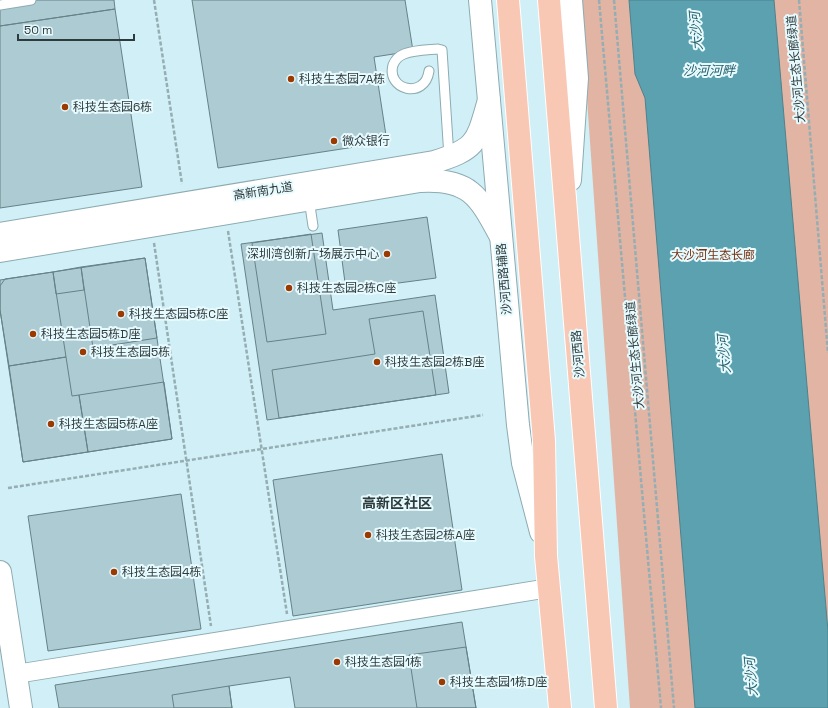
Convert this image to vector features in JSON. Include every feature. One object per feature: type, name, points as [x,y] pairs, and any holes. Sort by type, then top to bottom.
[{"type":"main road","points":[[508,0],[544,441],[546,556],[560,708]]},
{"type":"main road","name":"沙河西路","points":[[549,0],[606,708]]},
{"type":"street","name":"沙河西路辅路","points":[[480,0],[490,96],[500,235],[520,445],[523,463],[541,528],[546,556]]},
{"type":"street","points":[[568,237],[569,192],[576,78],[571,0]]},
{"type":"street","name":"高新南九道","points":[[0,234],[418,166],[449,158],[471,146],[477,137],[490,96]]},
{"type":"street","name":"高新南九道","points":[[0,251],[420,181],[434,180],[448,182],[474,194],[488,212],[500,235]]},
{"type":"street","points":[[0,572],[21,708]]},
{"type":"street","points":[[16,674],[549,588]]},
{"type":"lane","points":[[0,5],[31,0]]},
{"type":"lane","points":[[429,71],[426,82],[422,86],[411,89],[400,86],[395,81],[392,69],[394,63],[403,54],[438,49],[442,50],[449,158]]},
{"type":"lane","points":[[309,200],[313,226]]},
{"type":"path","points":[[154,0],[182,184]]},
{"type":"path","points":[[600,0],[661,708]]},
{"type":"path","name":"大沙河生态长廊绿道","points":[[614,0],[674,708]]},
{"type":"path","name":"大沙河生态长廊绿道","points":[[799,0],[828,353]]},
{"type":"path","points":[[228,231],[290,630]]},
{"type":"path","points":[[154,243],[214,642]]},
{"type":"path","points":[[8,488],[483,416]]},
{"type":"green space","name":"沙河河畔","points":[[580,0],[828,0],[828,708],[630,708]]},
{"type":"water","name":"沙河河畔","points":[[629,0],[774,0],[828,631],[828,708],[695,708],[645,98],[635,74]]},
{"type":"building","points":[[0,0],[114,0],[115,9],[0,26]]},
{"type":"building","name":"科技生态园7A栋","points":[[192,0],[405,0],[413,51],[374,57],[387,142],[218,168]]},
{"type":"building","name":"科技生态园6栋","points":[[115,9],[142,187],[0,208],[0,26]]},
{"type":"building","name":"深圳湾创新广场展示中心","points":[[427,217],[436,278],[346,290],[338,230]]},
{"type":"building","points":[[322,233],[333,310],[435,295],[449,393],[267,420],[241,244]]},
{"type":"building","name":"科技生态园2栋C座","points":[[311,234],[326,334],[267,342],[252,243]]},
{"type":"building","name":"科技生态园5栋","points":[[145,258],[172,439],[23,462],[0,310],[0,280]]},
{"type":"building","name":"科技生态园5栋C座","points":[[145,258],[157,338],[93,348],[81,267]]},
{"type":"building","points":[[81,267],[84,290],[56,294],[53,272]]},
{"type":"building","name":"科技生态园5栋D座","points":[[53,272],[66,357],[9,366],[0,310],[0,286],[5,279]]},
{"type":"building","name":"科技生态园2栋B座","points":[[423,311],[436,395],[279,418],[272,370],[375,354],[369,319]]},
{"type":"building","name":"科技生态园5栋A座","points":[[66,357],[72,396],[79,395],[88,452],[23,462],[9,366]]},
{"type":"building","points":[[164,382],[172,439],[88,452],[79,395]]},
{"type":"building","name":"科技生态园2栋A座","points":[[442,454],[462,590],[293,616],[273,480]]},
{"type":"building","name":"科技生态园4栋","points":[[181,494],[201,629],[48,651],[28,516]]},
{"type":"building","name":"科技生态园1栋","points":[[462,622],[476,708],[295,708],[290,677],[229,686],[232,708],[59,708],[55,685]]},
{"type":"building","name":"科技生态园1栋D座","points":[[466,647],[476,708],[417,708],[409,655]]},
{"type":"building","points":[[229,686],[232,708],[174,708],[172,695]]},
{"type":"place","name":"科技生态园7A栋","points":[[291,79]]},
{"type":"place","name":"科技生态园6栋","points":[[65,107]]},
{"type":"place","name":"微众银行","points":[[334,141]]},
{"type":"place","name":"深圳湾创新广场展示中心","points":[[387,254]]},
{"type":"place","name":"科技生态园2栋C座","points":[[289,288]]},
{"type":"place","name":"科技生态园5栋C座","points":[[121,314]]},
{"type":"place","name":"科技生态园5栋D座","points":[[33,334]]},
{"type":"place","name":"科技生态园5栋","points":[[83,352]]},
{"type":"place","name":"科技生态园2栋B座","points":[[377,362]]},
{"type":"place","name":"科技生态园5栋A座","points":[[51,424]]},
{"type":"place","name":"科技生态园2栋A座","points":[[368,535]]},
{"type":"place","name":"科技生态园4栋","points":[[114,572]]},
{"type":"place","name":"科技生态园1栋","points":[[337,662]]},
{"type":"place","name":"科技生态园1栋D座","points":[[442,682]]},
{"type":"district","name":"高新区社区","points":[[397,503]]},
{"type":"water label","name":"大沙河","points":[[696,31]]},
{"type":"water label","name":"大沙河","points":[[724,354]]},
{"type":"water label","name":"大沙河","points":[[751,677]]},
{"type":"park label","name":"大沙河生态长廊","points":[[713,255]]}]
